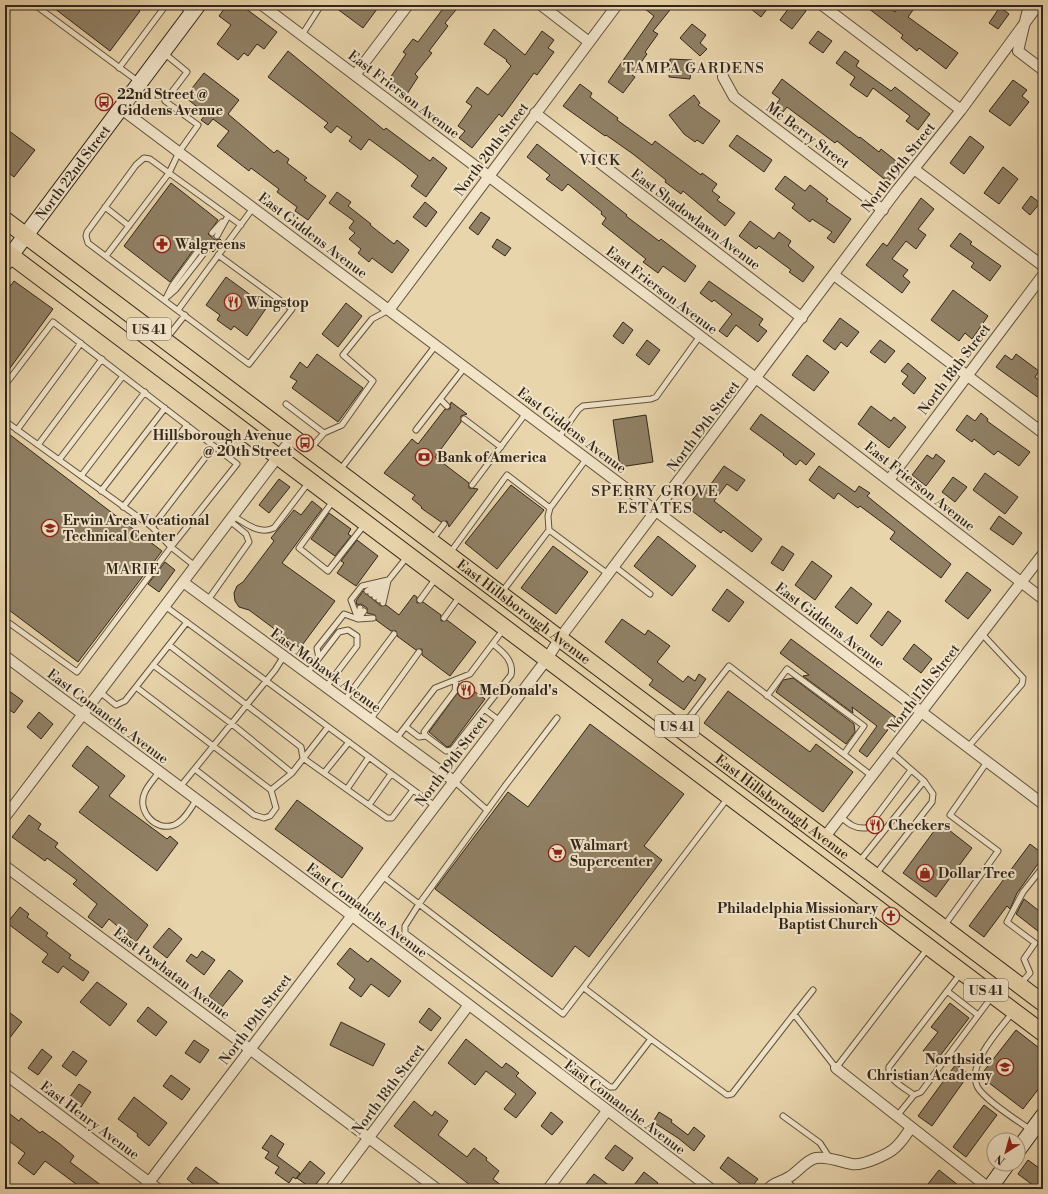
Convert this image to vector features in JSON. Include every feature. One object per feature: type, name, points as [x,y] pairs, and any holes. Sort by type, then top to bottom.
[{"type":"main road","name":"North 22nd Street","points":[[7,256],[163,52],[190,8]]},
{"type":"main road","name":"East Hillsborough Avenue","points":[[5,220],[292,438],[502,593],[1043,1003]]},
{"type":"main road","name":"East Hillsborough Avenue","points":[[7,256],[365,523],[438,575],[1043,1033]]},
{"type":"main road","points":[[1026,1140],[1039,1123]]},
{"type":"main road","points":[[989,1189],[1001,1172]]},
{"type":"street","name":"East Frierson Avenue","points":[[262,5],[757,379],[1043,599]]},
{"type":"street","points":[[355,75],[408,5]]},
{"type":"street","points":[[541,5],[589,42]]},
{"type":"street","name":"North 20th Street","points":[[389,310],[617,5]]},
{"type":"street","points":[[822,5],[961,110]]},
{"type":"street","points":[[1029,5],[1018,51],[1043,70]]},
{"type":"street","name":"North 19th Street","points":[[147,1186],[381,875],[547,659],[560,638],[614,566],[757,379],[882,210],[961,110],[1038,5]]},
{"type":"street","name":"Mc Berry Street","points":[[723,77],[734,96],[882,210]]},
{"type":"street","name":"East Giddens Avenue","points":[[120,108],[559,437],[1043,804]]},
{"type":"street","name":"East Shadowlawn Avenue","points":[[535,114],[802,318]]},
{"type":"street","points":[[914,169],[1043,266]]},
{"type":"street","points":[[834,275],[1043,433]]},
{"type":"street","name":"North 18th Street","points":[[889,480],[1043,275]]},
{"type":"street","points":[[5,817],[292,438]]},
{"type":"street","name":"North 17th Street","points":[[824,838],[1043,554]]},
{"type":"street","name":"East Mohawk Avenue","points":[[183,582],[454,781]]},
{"type":"street","name":"East Comanche Avenue","points":[[5,656],[351,915],[468,1006],[711,1189]]},
{"type":"street","name":"East Powhatan Avenue","points":[[5,866],[437,1189]]},
{"type":"street","name":"North 18th Street","points":[[330,1189],[468,1006]]},
{"type":"street","points":[[836,1068],[989,1189]]},
{"type":"street","name":"East Henry Avenue","points":[[5,1074],[147,1186],[158,1189]]},
{"type":"street","points":[[548,1189],[607,1111]]},
{"type":"street","points":[[768,1189],[779,1181],[786,1179],[815,1158],[829,1158],[854,1165],[870,1162],[896,1148],[911,1127]]},
{"type":"lane","points":[[35,5],[140,83]]},
{"type":"lane","points":[[119,68],[166,5]]},
{"type":"lane","points":[[302,35],[321,5]]},
{"type":"lane","points":[[106,256],[169,172],[179,152],[198,125],[165,100],[187,72],[163,52]]},
{"type":"lane","points":[[218,255],[292,309],[249,364],[88,243],[86,236],[136,165],[144,158],[169,172],[241,225]]},
{"type":"lane","points":[[105,207],[129,226]]},
{"type":"lane","points":[[178,310],[253,208]]},
{"type":"lane","points":[[214,235],[228,216]]},
{"type":"lane","points":[[165,300],[172,286],[206,246]]},
{"type":"lane","points":[[310,451],[324,433],[342,425],[373,381],[343,355],[372,319],[389,310]]},
{"type":"lane","points":[[165,341],[185,315]]},
{"type":"lane","points":[[5,385],[53,322],[237,464],[171,547],[77,672],[5,620]]},
{"type":"lane","points":[[559,437],[578,410],[583,406],[651,399],[656,397],[700,336]]},
{"type":"lane","points":[[17,430],[81,343]]},
{"type":"lane","points":[[338,472],[436,345]]},
{"type":"lane","points":[[38,445],[102,359]]},
{"type":"lane","points":[[416,430],[465,367]]},
{"type":"lane","points":[[59,460],[123,376]]},
{"type":"lane","points":[[81,476],[145,392]]},
{"type":"lane","points":[[440,399],[447,406]]},
{"type":"lane","points":[[286,404],[324,433]]},
{"type":"lane","points":[[101,491],[165,408]]},
{"type":"lane","points":[[472,485],[526,413]]},
{"type":"lane","points":[[464,418],[501,447]]},
{"type":"lane","points":[[5,421],[152,527],[171,547],[195,566]]},
{"type":"lane","points":[[123,507],[187,425]]},
{"type":"lane","points":[[152,527],[214,446]]},
{"type":"lane","points":[[502,593],[549,530],[548,516],[550,508],[586,458]]},
{"type":"lane","points":[[449,555],[507,475],[550,508]]},
{"type":"lane","points":[[232,518],[259,530],[267,531],[274,528],[310,481]]},
{"type":"lane","points":[[334,500],[299,548],[328,571],[365,523]]},
{"type":"lane","points":[[208,600],[249,542],[246,534],[232,518]]},
{"type":"lane","points":[[431,541],[444,524]]},
{"type":"lane","points":[[549,530],[608,574]]},
{"type":"lane","points":[[388,580],[375,597],[409,554]]},
{"type":"lane","points":[[614,566],[650,594]]},
{"type":"lane","points":[[420,600],[438,575]]},
{"type":"lane","points":[[358,619],[351,600],[362,586],[388,580]]},
{"type":"lane","points":[[444,618],[462,594]]},
{"type":"lane","points":[[165,606],[435,806]]},
{"type":"lane","points":[[358,619],[362,609],[358,619]]},
{"type":"lane","points":[[319,658],[317,648],[344,614],[358,619],[373,618]]},
{"type":"lane","points":[[100,692],[116,705],[125,702],[187,622]]},
{"type":"lane","points":[[396,739],[435,688],[470,674],[505,627]]},
{"type":"lane","points":[[307,673],[339,632],[348,630],[357,636],[357,646],[326,687]]},
{"type":"lane","points":[[344,701],[394,634]]},
{"type":"lane","points":[[968,747],[1022,684],[1023,678],[982,634]]},
{"type":"lane","points":[[456,680],[455,691],[424,732],[426,736],[446,751],[452,750],[511,675],[512,670],[504,653],[493,644]]},
{"type":"lane","points":[[169,645],[301,747],[303,758],[389,819],[413,790]]},
{"type":"lane","points":[[370,720],[419,652]]},
{"type":"lane","points":[[180,787],[196,770],[284,656]]},
{"type":"lane","points":[[154,665],[232,724],[292,773]]},
{"type":"lane","points":[[681,729],[729,666],[872,776]]},
{"type":"lane","points":[[768,696],[788,669],[864,726],[844,754]]},
{"type":"lane","points":[[136,687],[271,790],[276,808],[270,816],[264,818],[254,815],[196,770]]},
{"type":"lane","points":[[484,709],[500,721]]},
{"type":"lane","points":[[557,718],[487,810],[419,904],[405,926],[406,933],[610,1087],[614,1087],[651,1039]]},
{"type":"lane","points":[[271,790],[292,773],[328,727]]},
{"type":"lane","points":[[406,727],[419,737],[426,736]]},
{"type":"lane","points":[[324,773],[348,742]]},
{"type":"lane","points":[[874,876],[932,802],[933,794],[929,786],[890,752]]},
{"type":"lane","points":[[347,789],[369,757]]},
{"type":"lane","points":[[943,928],[998,851],[950,815],[987,762]]},
{"type":"lane","points":[[872,822],[911,770]]},
{"type":"lane","points":[[159,772],[145,792],[143,801],[146,815],[156,824],[165,826],[175,825],[182,820],[196,800]]},
{"type":"lane","points":[[369,805],[391,774]]},
{"type":"lane","points":[[454,781],[487,810]]},
{"type":"lane","points":[[858,863],[924,781]]},
{"type":"lane","points":[[381,875],[563,1014],[729,796]]},
{"type":"lane","points":[[841,817],[850,825],[860,829],[868,826]]},
{"type":"lane","points":[[1019,985],[1030,973],[1024,959],[1036,943],[1007,922],[1023,892],[1043,867]]},
{"type":"lane","points":[[794,1014],[836,1068],[928,947]]},
{"type":"lane","points":[[914,1095],[890,1077],[888,1072],[889,1067],[962,972]]},
{"type":"lane","points":[[584,988],[727,1095],[732,1094],[813,990]]},
{"type":"lane","points":[[947,991],[978,1015]]},
{"type":"lane","points":[[897,1116],[914,1095],[922,1092],[993,995]]},
{"type":"lane","points":[[1014,1011],[978,1061],[975,1073],[977,1085],[985,1096],[1039,1123]]},
{"type":"lane","points":[[783,1116],[820,1143],[829,1158]]},
{"type":"lane","points":[[786,1179],[794,1189]]},
{"type":"building","points":[[50,5],[132,5],[140,11],[110,51]]},
{"type":"building","points":[[227,5],[241,5],[277,32],[264,49],[257,44],[248,56],[244,53],[238,60],[217,44],[231,25],[219,16]]},
{"type":"building","points":[[332,5],[380,5],[363,28]]},
{"type":"building","points":[[435,5],[460,5],[445,23],[448,26],[429,51],[432,53],[415,74],[418,77],[407,94],[388,81],[406,54],[403,52],[413,39],[418,42],[442,10]]},
{"type":"building","points":[[640,5],[674,5],[653,31],[658,34],[645,52],[647,54],[632,75],[635,77],[623,93],[608,82],[654,16]]},
{"type":"building","points":[[746,5],[770,5],[761,17]]},
{"type":"building","points":[[791,5],[798,5],[806,11],[792,29],[780,20]]},
{"type":"building","points":[[864,5],[886,5],[895,12],[899,5],[906,5],[913,10],[908,17],[958,53],[946,69],[919,48],[917,51],[901,38],[903,35]]},
{"type":"building","points":[[1000,7],[1009,14],[998,29],[989,23]]},
{"type":"building","points":[[692,24],[706,35],[700,43],[707,49],[700,56],[680,38]]},
{"type":"building","points":[[494,29],[525,55],[542,31],[554,40],[548,48],[554,52],[537,75],[534,73],[502,117],[499,114],[472,148],[459,138],[465,131],[458,126],[472,106],[466,102],[477,87],[488,95],[511,66],[506,61],[507,60],[484,44]]},
{"type":"building","points":[[818,31],[832,41],[823,53],[809,43]]},
{"type":"building","points":[[288,51],[384,130],[386,128],[430,161],[433,157],[447,168],[426,197],[411,186],[418,176],[399,161],[369,139],[361,150],[349,141],[352,137],[337,126],[331,133],[324,127],[328,123],[268,77]]},
{"type":"building","points":[[845,51],[859,61],[856,66],[891,91],[895,87],[930,114],[918,130],[906,121],[910,116],[873,88],[867,97],[850,85],[855,77],[836,63]]},
{"type":"building","points":[[670,59],[692,60],[690,79],[669,77]]},
{"type":"building","points":[[204,73],[239,100],[228,114],[274,153],[277,150],[289,159],[287,163],[307,178],[304,180],[326,196],[308,220],[295,211],[297,207],[277,192],[279,189],[251,168],[249,171],[217,146],[229,131],[213,119],[208,125],[201,120],[206,114],[185,97]]},
{"type":"building","points":[[782,79],[859,138],[860,137],[879,152],[881,149],[901,165],[888,182],[837,141],[835,143],[787,107],[783,112],[775,106],[780,99],[772,93]]},
{"type":"building","points":[[1013,80],[1027,90],[1022,96],[1029,102],[1010,126],[989,111]]},
{"type":"building","points":[[580,84],[592,93],[590,97],[618,118],[617,120],[652,145],[655,141],[701,175],[702,173],[717,184],[712,191],[720,197],[717,200],[735,213],[725,226],[683,191],[681,194],[633,154],[563,106]]},
{"type":"building","points":[[694,95],[700,103],[698,105],[720,121],[703,144],[697,140],[695,142],[684,134],[669,115]]},
{"type":"building","points":[[5,128],[35,150],[14,177],[5,170]]},
{"type":"building","points":[[737,135],[772,160],[764,172],[729,146]]},
{"type":"building","points":[[970,136],[984,147],[964,174],[950,163]]},
{"type":"building","points":[[537,144],[627,215],[626,216],[659,241],[661,239],[696,266],[685,282],[663,266],[658,273],[643,262],[646,259],[602,224],[606,218],[601,214],[602,212],[568,184],[562,191],[546,179],[550,175],[527,157]]},
{"type":"building","points":[[1003,167],[1018,179],[999,204],[984,193]]},
{"type":"building","points":[[785,176],[805,191],[810,185],[828,199],[826,201],[851,219],[834,243],[827,238],[832,232],[812,219],[810,222],[792,208],[795,204],[775,189]]},
{"type":"building","name":"Walgreens","points":[[171,183],[218,220],[208,234],[215,240],[220,239],[222,241],[213,252],[211,250],[212,246],[207,244],[206,241],[200,241],[170,282],[124,246]]},
{"type":"building","points":[[337,192],[351,202],[348,206],[371,224],[370,225],[394,244],[397,240],[409,250],[392,273],[372,258],[369,262],[358,253],[361,249],[349,239],[355,233],[349,228],[354,221],[329,203]]},
{"type":"building","points":[[1031,196],[1040,203],[1030,215],[1022,208]]},
{"type":"building","points":[[921,198],[934,209],[918,229],[926,235],[916,249],[906,241],[892,259],[908,270],[903,276],[910,282],[902,293],[866,265],[883,243],[887,246]]},
{"type":"building","points":[[425,202],[437,212],[426,227],[413,217]]},
{"type":"building","points":[[481,212],[490,218],[478,235],[469,228]]},
{"type":"building","points":[[750,221],[774,239],[779,232],[791,241],[788,246],[814,267],[803,282],[789,272],[791,270],[759,246],[756,249],[739,236]]},
{"type":"building","points":[[960,233],[972,242],[970,244],[1001,266],[990,281],[971,267],[974,263],[950,246]]},
{"type":"building","points":[[497,239],[511,248],[505,256],[492,247]]},
{"type":"building","points":[[226,277],[267,307],[247,336],[234,326],[231,330],[217,320],[220,315],[206,305]]},
{"type":"building","points":[[14,281],[53,309],[5,375],[5,293]]},
{"type":"building","points":[[709,281],[763,319],[759,325],[767,331],[758,342],[736,325],[727,337],[719,331],[732,314],[714,300],[712,302],[700,293]]},
{"type":"building","points":[[953,290],[988,316],[972,339],[965,333],[959,341],[931,320]]},
{"type":"building","points":[[346,303],[362,316],[338,347],[322,334]]},
{"type":"building","points":[[840,318],[859,332],[847,347],[841,342],[835,350],[823,341]]},
{"type":"building","points":[[623,322],[633,330],[623,344],[613,336]]},
{"type":"building","points":[[647,340],[660,350],[649,365],[636,355]]},
{"type":"building","points":[[880,340],[895,351],[885,363],[870,352]]},
{"type":"building","points":[[317,354],[363,388],[338,422],[292,388],[297,381],[290,377],[300,362],[307,368]]},
{"type":"building","points":[[1016,354],[1039,371],[1035,377],[1043,383],[1043,401],[996,367],[1005,355],[1012,360]]},
{"type":"building","points":[[807,355],[829,372],[814,391],[792,375]]},
{"type":"building","points":[[908,363],[926,378],[914,394],[902,384],[908,376],[901,371]]},
{"type":"building","points":[[451,402],[467,414],[461,416],[461,422],[435,457],[469,483],[469,488],[478,489],[449,527],[447,521],[441,522],[421,508],[422,507],[412,499],[415,495],[384,473],[412,439],[418,444],[445,409],[450,409]]},
{"type":"building","points":[[871,406],[891,421],[894,417],[906,427],[889,448],[858,424]]},
{"type":"building","points":[[981,413],[988,419],[987,421],[1030,452],[1019,466],[998,451],[994,455],[974,439],[972,442],[956,430],[967,415],[975,421]]},
{"type":"building","points":[[761,414],[815,454],[806,465],[800,460],[796,465],[783,455],[784,454],[750,429]]},
{"type":"building","points":[[646,415],[653,462],[620,467],[613,420]]},
{"type":"building","points":[[5,431],[162,551],[78,662],[5,607]]},
{"type":"building","points":[[936,454],[945,461],[926,486],[912,475],[927,455],[933,459]]},
{"type":"building","points":[[724,466],[745,480],[737,491],[727,484],[714,501],[762,539],[752,552],[723,530],[721,533],[687,507],[704,485],[708,488]]},
{"type":"building","points":[[819,466],[855,492],[859,486],[870,493],[867,496],[951,564],[941,578],[890,539],[895,532],[860,506],[858,508],[838,493],[834,499],[809,480]]},
{"type":"building","points":[[985,473],[1018,497],[1005,514],[973,490]]},
{"type":"building","points":[[953,477],[967,487],[955,502],[942,492]]},
{"type":"building","points":[[279,479],[290,487],[269,513],[259,505]]},
{"type":"building","points":[[511,485],[544,510],[497,569],[465,543]]},
{"type":"building","points":[[312,501],[322,509],[282,563],[335,601],[300,648],[249,610],[239,607],[235,601],[234,593],[237,586],[243,582],[274,541],[271,538],[294,510],[301,515]]},
{"type":"building","points":[[329,513],[351,529],[348,534],[351,536],[335,556],[311,539]]},
{"type":"building","points":[[999,516],[1022,533],[1013,545],[990,529]]},
{"type":"building","points":[[658,536],[696,566],[672,596],[634,566]]},
{"type":"building","points":[[357,540],[378,556],[356,586],[337,573],[344,563],[341,561]]},
{"type":"building","points":[[553,546],[588,572],[556,614],[521,588]]},
{"type":"building","points":[[782,546],[794,554],[783,571],[771,563]]},
{"type":"building","points":[[812,561],[832,576],[815,600],[795,585]]},
{"type":"building","points":[[165,562],[175,570],[159,592],[148,584]]},
{"type":"building","points":[[967,572],[991,590],[968,619],[945,601]]},
{"type":"building","points":[[851,587],[872,604],[857,624],[835,607]]},
{"type":"building","points":[[727,589],[744,602],[729,622],[712,610]]},
{"type":"building","points":[[363,591],[381,606],[386,605],[399,615],[414,595],[417,597],[417,603],[423,602],[441,615],[441,621],[447,620],[476,642],[450,676],[422,655],[422,649],[416,650],[397,636],[396,631],[391,631],[376,620],[375,615],[367,613],[367,608],[361,604],[357,605],[356,601]]},
{"type":"building","points":[[888,611],[901,621],[882,646],[870,636]]},
{"type":"building","points":[[622,619],[645,635],[648,630],[670,646],[657,662],[683,682],[688,676],[695,681],[699,674],[706,679],[684,710],[649,685],[653,680],[605,642]]},
{"type":"building","points":[[791,639],[897,718],[867,757],[859,751],[877,726],[852,707],[853,713],[803,676],[809,675],[780,653]]},
{"type":"building","points":[[914,644],[932,659],[921,673],[903,659]]},
{"type":"building","points":[[793,678],[854,724],[855,732],[846,744],[776,692],[783,680]]},
{"type":"building","points":[[464,684],[485,699],[450,746],[447,747],[429,732]]},
{"type":"building","points":[[5,688],[23,701],[14,713],[5,707]]},
{"type":"building","points":[[728,691],[810,752],[816,744],[853,772],[823,812],[704,723]]},
{"type":"building","points":[[39,712],[53,724],[41,739],[27,727]]},
{"type":"building","name":"Walmart Supercenter","points":[[590,724],[684,794],[644,846],[662,860],[589,957],[575,946],[552,977],[435,889],[508,792],[528,807]]},
{"type":"building","points":[[87,746],[125,776],[109,796],[167,839],[170,836],[178,843],[157,871],[79,812],[99,787],[72,766]]},
{"type":"building","points":[[297,800],[363,848],[342,878],[275,829]]},
{"type":"building","points":[[29,815],[41,824],[38,829],[58,843],[55,847],[148,925],[136,942],[109,919],[102,928],[88,917],[97,904],[73,884],[77,880],[47,858],[45,861],[12,837]]},
{"type":"building","points":[[940,823],[972,848],[936,897],[903,873]]},
{"type":"building","points":[[1030,844],[1043,854],[1043,857],[1017,893],[1010,909],[1007,906],[984,937],[969,926]]},
{"type":"building","points":[[1024,899],[1043,914],[1043,935],[1016,914]]},
{"type":"building","points":[[20,907],[29,914],[27,917],[48,933],[46,936],[71,955],[69,958],[89,972],[83,981],[63,966],[58,973],[42,962],[48,954],[7,923]]},
{"type":"building","points":[[169,928],[182,939],[167,958],[153,947]]},
{"type":"building","points":[[350,948],[368,962],[371,958],[401,981],[389,997],[371,984],[361,997],[349,988],[355,979],[337,964]]},
{"type":"building","points":[[202,951],[215,960],[204,975],[186,961],[191,954],[197,958]]},
{"type":"building","points":[[229,970],[243,981],[222,1007],[209,996]]},
{"type":"building","points":[[97,982],[127,1004],[110,1026],[80,1002]]},
{"type":"building","points":[[950,1003],[969,1018],[936,1061],[923,1051],[938,1032],[931,1027]]},
{"type":"building","points":[[148,1007],[167,1022],[156,1036],[137,1021]]},
{"type":"building","points":[[429,1008],[441,1018],[431,1031],[419,1022]]},
{"type":"building","points":[[5,1009],[22,1022],[5,1044]]},
{"type":"building","points":[[341,1022],[385,1044],[373,1066],[330,1045]]},
{"type":"building","points":[[1016,1030],[1043,1051],[1043,1083],[1023,1109],[980,1076]]},
{"type":"building","points":[[466,1039],[502,1068],[506,1063],[513,1068],[519,1073],[516,1076],[536,1093],[516,1118],[504,1109],[516,1094],[486,1071],[475,1085],[448,1063]]},
{"type":"building","points":[[194,1040],[209,1050],[200,1063],[185,1053]]},
{"type":"building","points":[[42,1049],[52,1057],[38,1075],[28,1068]]},
{"type":"building","points":[[73,1051],[87,1061],[76,1076],[62,1066]]},
{"type":"building","points":[[956,1064],[969,1074],[932,1126],[918,1116]]},
{"type":"building","points":[[171,1075],[190,1089],[182,1100],[163,1086]]},
{"type":"building","points":[[79,1084],[91,1092],[81,1107],[69,1098]]},
{"type":"building","points":[[134,1097],[167,1123],[149,1146],[137,1136],[138,1134],[118,1119]]},
{"type":"building","points":[[414,1101],[432,1116],[435,1111],[448,1121],[438,1135],[467,1157],[474,1148],[487,1158],[486,1160],[499,1171],[493,1179],[506,1189],[475,1189],[394,1126]]},
{"type":"building","points":[[984,1105],[997,1115],[966,1157],[953,1147]]},
{"type":"building","points":[[5,1110],[19,1121],[21,1118],[40,1133],[42,1131],[60,1144],[74,1156],[70,1162],[106,1189],[72,1189],[76,1184],[45,1161],[34,1175],[18,1163],[25,1153],[5,1138]]},
{"type":"building","points":[[551,1112],[563,1122],[552,1135],[541,1126]]},
{"type":"building","points":[[659,1112],[672,1120],[671,1122],[688,1135],[694,1127],[705,1136],[694,1151],[678,1138],[653,1122]]},
{"type":"building","points":[[271,1135],[284,1144],[277,1156],[300,1173],[296,1179],[293,1177],[289,1183],[275,1173],[279,1167],[265,1158],[269,1152],[262,1148]]},
{"type":"building","points":[[615,1145],[633,1158],[623,1171],[605,1158]]},
{"type":"building","points":[[728,1157],[758,1179],[750,1189],[747,1189],[720,1168]]},
{"type":"building","points":[[1028,1160],[1043,1171],[1039,1179],[1043,1182],[1043,1189],[1038,1189],[1018,1174],[1019,1172],[1026,1172],[1026,1163]]},
{"type":"building","points":[[310,1161],[325,1173],[312,1189],[297,1178]]},
{"type":"building","points":[[196,1167],[226,1189],[200,1189],[187,1179]]},
{"type":"building","points":[[939,1170],[963,1189],[924,1189]]},
{"type":"building","points":[[644,1172],[658,1183],[653,1189],[631,1189]]},
{"type":"building","points":[[594,1174],[614,1189],[582,1189]]},
{"type":"place","name":"22nd Street @ Giddens Avenue","points":[[104,102]]},
{"type":"place","name":"Walgreens","points":[[162,244]]},
{"type":"place","name":"Wingstop","points":[[233,302]]},
{"type":"place","name":"Hillsborough Avenue @ 20th Street","points":[[305,443]]},
{"type":"place","name":"Bank of America","points":[[424,457]]},
{"type":"place","name":"Erwin Area Vocational Technical Center","points":[[50,528]]},
{"type":"place","name":"McDonald's","points":[[466,690]]},
{"type":"place","name":"Checkers","points":[[875,825]]},
{"type":"place","name":"Walmart Supercenter","points":[[557,853]]},
{"type":"place","name":"Dollar Tree","points":[[925,873]]},
{"type":"place","name":"Philadelphia Missionary Baptist Church","points":[[891,916]]},
{"type":"place","name":"Northside Christian Academy","points":[[1005,1067]]},
{"type":"district","name":"TAMPA GARDENS","points":[[694,68]]},
{"type":"district","name":"VICK","points":[[600,160]]},
{"type":"district","name":"SPERRY GROVE ESTATES","points":[[655,500]]},
{"type":"district","name":"MARIE","points":[[133,569]]}]
